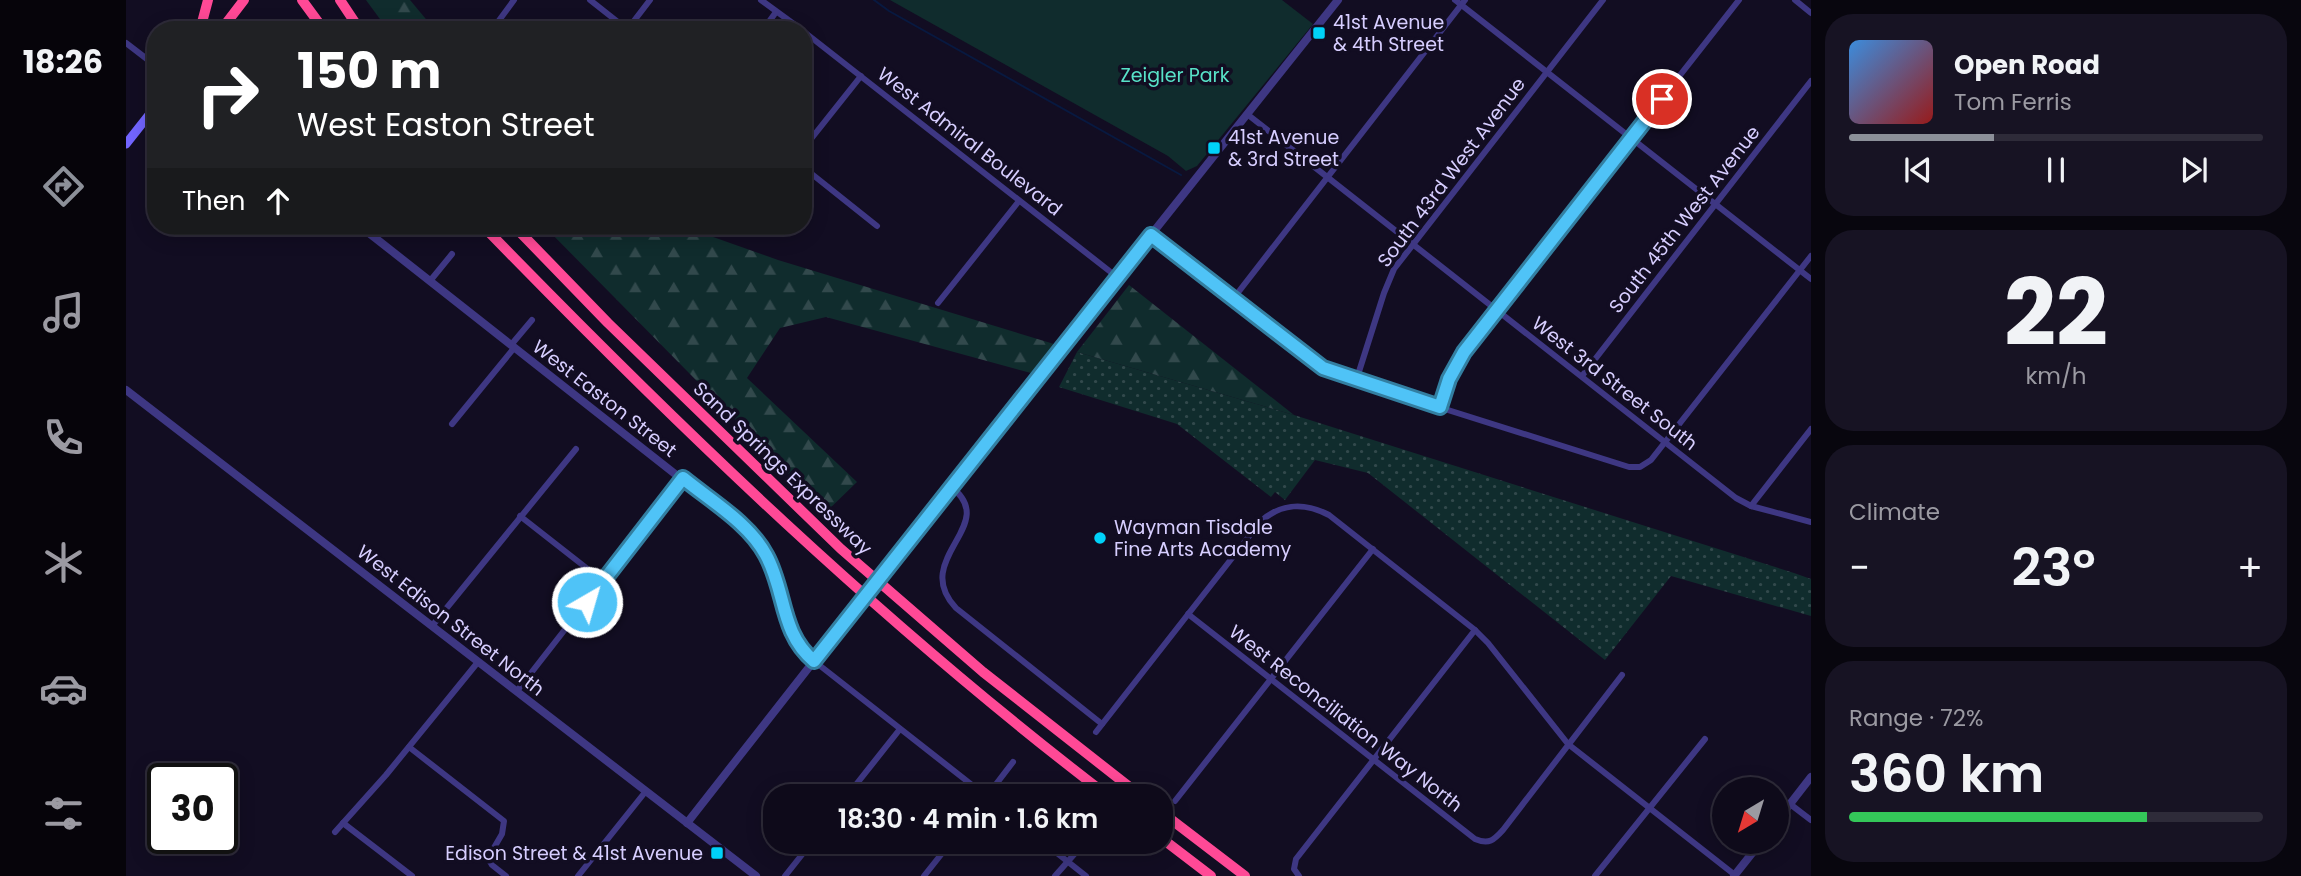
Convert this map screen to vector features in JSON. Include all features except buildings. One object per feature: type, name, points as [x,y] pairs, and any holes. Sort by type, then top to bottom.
[{"type":"highway","points":[[202,21],[208,0]]},
{"type":"highway","points":[[228,21],[244,0]]},
{"type":"highway","points":[[302,0],[317,21]]},
{"type":"highway","points":[[340,0],[354,21]]},
{"type":"highway","name":"Sand Springs Expressway","points":[[492,235],[640,383],[836,572],[1008,719],[1092,784]]},
{"type":"highway","name":"Sand Springs Expressway","points":[[523,235],[608,323],[841,549],[967,659],[1126,784]]},
{"type":"highway","points":[[1173,821],[1245,876]]},
{"type":"highway","points":[[1173,847],[1211,876]]},
{"type":"main road","points":[[126,144],[147,117]]},
{"type":"street","points":[[499,21],[514,0]]},
{"type":"street","points":[[590,0],[617,21]]},
{"type":"street","points":[[633,21],[650,0]]},
{"type":"street","name":"West Admiral Boulevard","points":[[761,0],[790,21]]},
{"type":"street","points":[[687,823],[950,486],[1338,0]]},
{"type":"street","points":[[1455,0],[1463,3],[1811,279]]},
{"type":"street","name":"South 43rd West Avenue","points":[[1356,381],[1389,280],[1413,244],[1603,0]]},
{"type":"street","points":[[1440,407],[1455,366],[1497,309],[1740,0]]},
{"type":"street","points":[[1795,0],[1811,13]]},
{"type":"street","points":[[1233,299],[1463,3]]},
{"type":"street","points":[[769,21],[776,12]]},
{"type":"street","name":"West Admiral Boulevard","points":[[812,37],[1117,277]]},
{"type":"street","points":[[126,43],[147,58]]},
{"type":"street","points":[[812,138],[861,76]]},
{"type":"street","name":"South 45th West Avenue","points":[[1582,376],[1811,81]]},
{"type":"street","name":"West 3rd Street South","points":[[1247,114],[1737,498],[1751,506],[1811,522]]},
{"type":"street","points":[[812,174],[877,226]]},
{"type":"street","points":[[938,303],[1019,201]]},
{"type":"street","name":"West Easton Street","points":[[371,235],[746,529],[757,541],[772,567],[793,637],[800,649],[814,661]]},
{"type":"street","points":[[1151,235],[1313,362],[1334,373],[1629,467],[1640,467],[1648,463],[1811,256]]},
{"type":"street","points":[[430,281],[452,254]]},
{"type":"street","points":[[452,424],[532,320]]},
{"type":"street","name":"West Edison Street North","points":[[126,390],[756,876]]},
{"type":"street","points":[[1751,506],[1811,429]]},
{"type":"street","points":[[432,626],[576,449]]},
{"type":"street","points":[[517,691],[683,478]]},
{"type":"street","points":[[950,486],[961,494],[967,517],[962,532],[942,567],[941,582],[945,595],[956,608],[1102,724]]},
{"type":"street","points":[[1096,732],[1261,522],[1279,508],[1297,505],[1329,514],[1475,630],[1568,744],[1735,876],[1752,854]]},
{"type":"street","points":[[520,516],[603,581]]},
{"type":"street","points":[[1175,801],[1373,549]]},
{"type":"street","name":"West Reconciliation Way North","points":[[1188,614],[1475,839],[1488,843],[1494,840],[1568,744]]},
{"type":"street","points":[[1298,876],[1293,866],[1296,859],[1475,630]]},
{"type":"street","points":[[814,661],[971,784]]},
{"type":"street","points":[[335,832],[478,662]]},
{"type":"street","points":[[1568,744],[1622,675]]},
{"type":"street","points":[[856,784],[900,729]]},
{"type":"street","points":[[1595,876],[1704,739]]},
{"type":"street","points":[[409,747],[504,821],[502,834],[488,858],[492,865],[506,876]]},
{"type":"street","points":[[996,784],[1013,762]]},
{"type":"street","points":[[1811,777],[1790,804],[1811,820]]},
{"type":"street","points":[[579,876],[646,791]]},
{"type":"street","points":[[343,823],[412,876]]},
{"type":"street","points":[[785,876],[802,854]]},
{"type":"street","points":[[924,876],[941,854]]},
{"type":"street","points":[[1058,854],[1086,876]]},
{"type":"street","points":[[1055,876],[1074,854]]},
{"type":"green space","points":[[366,0],[410,0],[428,21],[381,21]]},
{"type":"green space","name":"Zeigler Park","points":[[890,0],[1282,0],[1313,24],[1197,166],[1186,171],[1168,156]]},
{"type":"green space","points":[[553,235],[707,235],[778,260],[1054,344],[1031,373],[826,317],[780,328],[747,378],[857,482],[826,512]]},
{"type":"green space","points":[[1129,285],[1294,415],[1077,352]]},
{"type":"green space","points":[[1077,352],[1294,415],[1811,579],[1811,616],[1671,576],[1605,660],[1368,473],[1315,460],[1285,500],[1275,492],[1271,497],[1177,424],[1059,387]]},
{"type":"waterway","points":[[874,0],[889,11],[1181,175]]},
{"type":"place","name":"41st Avenue & 4th Street","points":[[1319,33]]},
{"type":"place","name":"41st Avenue & 3rd Street","points":[[1214,148]]},
{"type":"place","name":"Wayman Tisdale Fine Arts Academy","points":[[1100,538]]},
{"type":"place","name":"Edison Street & 41st Avenue","points":[[717,853]]},
{"type":"route","points":[[587,602],[683,478],[757,541],[776,577],[796,644],[814,661],[1151,235],[1323,368],[1440,407],[1449,379],[1464,352],[1662,99]]}]
